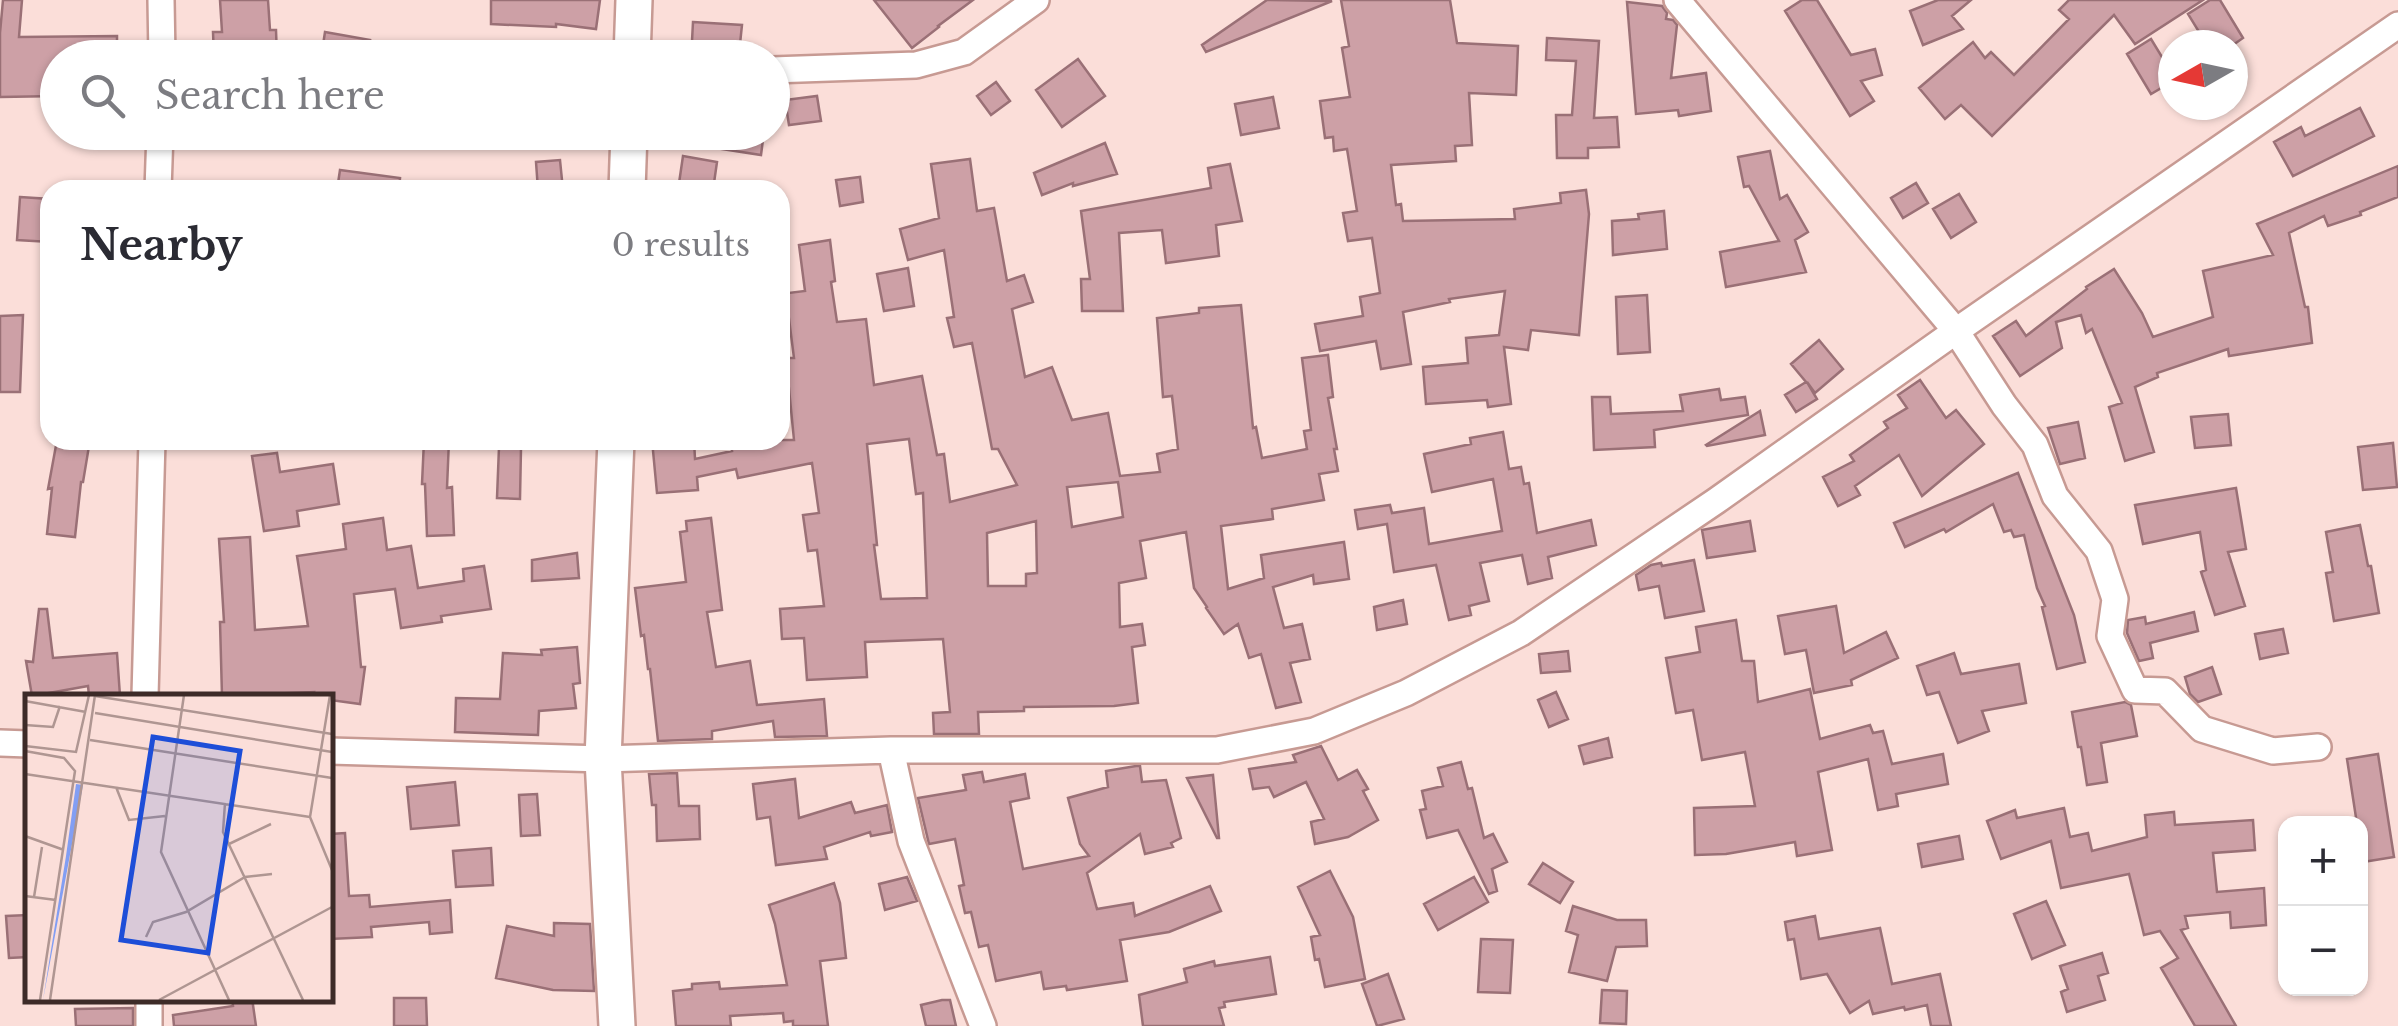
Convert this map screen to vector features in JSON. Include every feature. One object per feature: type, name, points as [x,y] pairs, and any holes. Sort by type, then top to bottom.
[{"type":"street","points":[[162,0],[162,40]]},
{"type":"street","points":[[633,40],[634,0]]},
{"type":"street","points":[[790,69],[916,64],[964,52],[1036,0]]},
{"type":"street","points":[[1677,0],[1956,331],[2035,445],[2055,496],[2099,551],[2115,600],[2110,636],[2134,690],[2165,691],[2202,728],[2273,751],[2318,747]]},
{"type":"street","points":[[332,751],[603,759],[891,750],[1217,750],[1314,732],[1406,693],[1521,633],[2398,25]]},
{"type":"street","points":[[158,180],[159,150]]},
{"type":"street","points":[[628,180],[629,150]]},
{"type":"street","points":[[145,694],[152,450]]},
{"type":"street","points":[[616,450],[603,759],[617,1026]]},
{"type":"street","points":[[0,743],[25,744]]},
{"type":"street","points":[[891,750],[911,842],[983,1026]]},
{"type":"building","points":[[3,0],[22,0],[19,37],[117,36],[117,40],[40,40],[40,96],[0,97]]},
{"type":"building","points":[[220,0],[268,0],[270,30],[276,30],[276,40],[213,40],[213,32],[222,32]]},
{"type":"building","points":[[491,0],[600,0],[596,29],[556,24],[491,24]]},
{"type":"building","points":[[874,0],[973,0],[912,48]]},
{"type":"building","points":[[1267,0],[1332,1],[1206,52],[1202,45]]},
{"type":"building","points":[[1341,0],[1450,0],[1457,43],[1518,46],[1516,95],[1469,93],[1472,145],[1455,146],[1456,161],[1391,165],[1396,205],[1401,204],[1403,221],[1515,219],[1514,209],[1561,203],[1560,193],[1586,190],[1589,214],[1579,335],[1531,330],[1528,350],[1504,347],[1511,404],[1488,407],[1487,400],[1426,404],[1423,367],[1468,363],[1466,338],[1499,335],[1505,291],[1449,299],[1450,302],[1403,312],[1411,364],[1381,369],[1376,341],[1320,351],[1315,324],[1363,316],[1360,297],[1380,293],[1372,238],[1348,241],[1343,213],[1357,211],[1347,149],[1334,151],[1333,137],[1325,138],[1320,101],[1350,97],[1342,48],[1349,46]]},
{"type":"building","points":[[1802,0],[1817,0],[1851,55],[1875,49],[1882,75],[1861,81],[1874,101],[1850,116],[1785,11]]},
{"type":"building","points":[[1938,0],[1971,0],[1952,16],[1963,29],[1923,45],[1910,11]]},
{"type":"building","points":[[2069,0],[2203,0],[2135,44],[2114,15],[1992,136],[1961,105],[1945,119],[1919,88],[1973,42],[1985,58],[1991,52],[2014,75],[2069,19],[2059,10]]},
{"type":"building","points":[[2210,0],[2220,0],[2238,30],[2198,30],[2188,14]]},
{"type":"building","points":[[1627,2],[1662,6],[1666,19],[1677,25],[1671,78],[1706,73],[1711,111],[1679,116],[1678,110],[1636,114]]},
{"type":"building","points":[[693,22],[742,25],[740,40],[692,40]]},
{"type":"building","points":[[325,32],[370,40],[324,40]]},
{"type":"building","points":[[1547,38],[1599,41],[1594,118],[1617,117],[1619,147],[1588,148],[1588,158],[1557,158],[1556,115],[1572,115],[1576,61],[1546,60]]},
{"type":"building","points":[[2151,39],[2158,50],[2158,90],[2151,94],[2127,54]]},
{"type":"building","points":[[1078,59],[1105,96],[1062,127],[1036,90]]},
{"type":"building","points":[[996,82],[1010,101],[991,115],[977,96]]},
{"type":"building","points":[[817,96],[821,121],[790,125],[790,99]]},
{"type":"building","points":[[1273,97],[1279,128],[1241,135],[1235,104]]},
{"type":"building","points":[[2360,108],[2374,136],[2293,176],[2274,142],[2301,127],[2305,136]]},
{"type":"building","points":[[1105,143],[1117,174],[1073,183],[1042,195],[1034,173]]},
{"type":"building","points":[[728,150],[762,150],[761,155]]},
{"type":"building","points":[[1770,151],[1780,199],[1787,195],[1808,232],[1795,240],[1806,272],[1726,287],[1720,252],[1779,241],[1749,186],[1744,187],[1738,157]]},
{"type":"building","points":[[683,156],[717,162],[714,180],[679,180]]},
{"type":"building","points":[[970,159],[977,211],[994,208],[1007,281],[1024,275],[1033,302],[1012,309],[1025,377],[1052,367],[1072,420],[1108,413],[1120,476],[1160,472],[1157,454],[1178,449],[1172,396],[1163,397],[1157,318],[1199,313],[1199,308],[1241,305],[1253,428],[1256,427],[1262,458],[1307,449],[1304,431],[1311,430],[1302,358],[1328,355],[1333,397],[1328,398],[1338,471],[1319,474],[1324,500],[1272,509],[1273,519],[1221,526],[1228,589],[1264,578],[1261,555],[1344,542],[1349,579],[1314,584],[1313,575],[1273,587],[1284,628],[1302,624],[1310,659],[1290,663],[1301,702],[1276,708],[1261,654],[1249,658],[1238,624],[1224,634],[1206,608],[1194,588],[1186,532],[1140,541],[1146,578],[1119,583],[1120,627],[1142,624],[1145,645],[1132,647],[1138,703],[978,712],[979,734],[934,734],[933,713],[950,712],[943,639],[865,642],[867,677],[807,680],[804,638],[782,639],[780,609],[824,606],[817,550],[808,551],[803,515],[819,513],[812,463],[738,478],[736,469],[697,477],[698,490],[657,493],[653,450],[695,450],[695,459],[732,450],[790,450],[790,440],[794,440],[790,358],[794,358],[790,293],[805,291],[799,245],[830,240],[837,322],[866,319],[874,385],[922,376],[937,455],[944,454],[950,502],[1017,485],[998,449],[992,449],[972,343],[954,347],[947,318],[954,317],[944,250],[908,260],[900,229],[939,218],[931,164]],"holes":[[[909,439],[916,494],[923,493],[927,598],[881,599],[867,444]],[[1118,482],[1123,517],[1072,527],[1067,487]],[[1036,521],[1037,573],[1026,574],[1026,586],[988,586],[987,533]]]},
{"type":"building","points":[[560,160],[562,180],[537,180],[536,162]]},
{"type":"building","points":[[1230,164],[1242,221],[1216,225],[1219,256],[1166,263],[1162,230],[1119,233],[1123,311],[1082,311],[1081,279],[1090,279],[1081,211],[1211,188],[1208,168]]},
{"type":"building","points":[[2398,166],[2398,197],[2328,226],[2324,216],[2289,233],[2308,307],[2312,343],[2229,356],[2228,349],[2157,373],[2158,377],[2135,387],[2154,452],[2125,461],[2109,407],[2122,403],[2092,329],[2086,333],[2081,315],[2056,322],[2062,348],[2020,376],[1993,336],[2016,321],[2026,336],[2114,269],[2153,337],[2213,317],[2203,271],[2273,255],[2257,224]]},
{"type":"building","points":[[340,170],[400,178],[400,180],[338,180]]},
{"type":"building","points":[[860,177],[863,202],[840,206],[836,180]]},
{"type":"building","points":[[1916,183],[1928,203],[1903,218],[1891,198]]},
{"type":"building","points":[[1959,194],[1976,222],[1951,238],[1933,209]]},
{"type":"building","points":[[20,197],[40,198],[40,241],[17,240]]},
{"type":"building","points":[[1664,211],[1667,249],[1613,255],[1612,221],[1639,219],[1638,214]]},
{"type":"building","points":[[908,268],[914,306],[884,311],[877,274]]},
{"type":"building","points":[[1647,295],[1650,352],[1618,354],[1616,297]]},
{"type":"building","points":[[23,315],[20,392],[0,392],[0,316]]},
{"type":"building","points":[[1819,340],[1843,369],[1815,393],[1807,382],[1817,399],[1796,412],[1785,395],[1806,382],[1791,364]]},
{"type":"building","points":[[1920,380],[1946,418],[1956,410],[1984,444],[1922,496],[1899,455],[1855,486],[1860,495],[1838,506],[1823,477],[1854,461],[1850,455],[1888,428],[1884,422],[1907,408],[1898,395]]},
{"type":"building","points":[[1719,389],[1721,400],[1745,397],[1748,415],[1654,430],[1655,447],[1594,450],[1592,397],[1610,397],[1611,414],[1683,411],[1680,395]]},
{"type":"building","points":[[1760,411],[1765,435],[1706,445]]},
{"type":"building","points":[[2228,414],[2231,445],[2195,448],[2191,417]]},
{"type":"building","points":[[2078,422],[2085,458],[2060,464],[2048,428]]},
{"type":"building","points":[[1503,432],[1509,469],[1521,467],[1524,484],[1529,483],[1537,533],[1591,520],[1596,545],[1548,557],[1552,578],[1528,584],[1522,555],[1480,563],[1489,601],[1469,606],[1471,615],[1449,620],[1436,565],[1394,572],[1387,524],[1358,529],[1355,510],[1390,505],[1392,513],[1424,508],[1429,544],[1502,531],[1493,479],[1432,492],[1424,454],[1471,444],[1470,438]]},
{"type":"building","points":[[2393,443],[2397,487],[2363,490],[2358,447]]},
{"type":"building","points":[[55,450],[88,450],[75,537],[47,534],[52,488],[48,489]]},
{"type":"building","points":[[424,450],[449,450],[447,488],[452,487],[454,535],[427,536]]},
{"type":"building","points":[[499,450],[521,450],[520,499],[497,498]]},
{"type":"building","points":[[277,453],[280,472],[333,464],[339,504],[297,511],[299,526],[264,531],[252,456]]},
{"type":"building","points":[[2018,473],[2074,615],[2085,662],[2057,669],[2042,607],[2045,606],[2024,535],[2014,537],[2011,530],[2004,532],[1993,504],[1946,532],[1944,529],[1905,547],[1894,523]]},
{"type":"building","points":[[2236,488],[2246,549],[2228,552],[2245,606],[2215,615],[2201,572],[2206,570],[2200,532],[2143,544],[2135,505]]},
{"type":"building","points":[[383,518],[387,550],[411,546],[418,588],[464,581],[463,569],[484,566],[491,609],[441,616],[442,622],[401,628],[395,589],[354,594],[361,667],[365,667],[360,704],[332,700],[332,694],[314,692],[222,694],[220,622],[224,622],[219,539],[250,537],[255,630],[308,626],[297,556],[346,549],[343,524]]},
{"type":"building","points":[[711,518],[722,610],[707,612],[716,667],[750,661],[757,705],[824,699],[827,736],[775,737],[773,721],[712,731],[712,739],[658,741],[635,588],[686,582],[680,532],[687,531],[686,521]]},
{"type":"building","points":[[1750,521],[1755,551],[1707,558],[1702,530]]},
{"type":"building","points":[[2360,525],[2379,613],[2334,621],[2326,573],[2333,572],[2326,532]]},
{"type":"building","points":[[577,553],[579,578],[532,581],[532,560]]},
{"type":"building","points":[[1694,560],[1704,611],[1665,618],[1659,586],[1639,590],[1636,575],[1651,565]]},
{"type":"building","points":[[1403,600],[1407,624],[1377,630],[1374,607]]},
{"type":"building","points":[[1836,606],[1844,653],[1886,632],[1898,658],[1851,680],[1852,685],[1814,693],[1806,650],[1785,654],[1778,616]]},
{"type":"building","points":[[39,609],[47,609],[53,658],[117,653],[120,694],[89,694],[88,686],[32,694],[26,661],[33,662]]},
{"type":"building","points":[[2194,612],[2198,631],[2150,643],[2153,658],[2139,661],[2127,633],[2128,620],[2145,617],[2146,624]]},
{"type":"building","points":[[1736,620],[1742,661],[1754,661],[1758,702],[1810,689],[1820,739],[1870,725],[1873,733],[1883,731],[1892,764],[1943,754],[1948,784],[1896,794],[1898,806],[1878,810],[1868,759],[1818,772],[1832,850],[1797,856],[1795,842],[1726,854],[1695,855],[1694,808],[1755,806],[1745,752],[1702,760],[1693,710],[1676,713],[1666,658],[1700,652],[1696,627]]},
{"type":"building","points":[[2283,629],[2288,653],[2260,659],[2255,634]]},
{"type":"building","points":[[577,647],[580,683],[573,684],[576,708],[539,711],[538,735],[455,732],[456,698],[500,699],[503,653],[542,655],[541,650]]},
{"type":"building","points":[[1568,651],[1570,671],[1541,673],[1539,654]]},
{"type":"building","points":[[1954,653],[1961,674],[2019,664],[2026,703],[1982,711],[1989,731],[1958,743],[1939,692],[1927,695],[1917,666]]},
{"type":"building","points":[[2212,667],[2221,694],[2198,702],[2190,694],[2185,677]]},
{"type":"building","points":[[1556,692],[1568,719],[1549,727],[1538,700]]},
{"type":"building","points":[[2125,702],[2131,705],[2137,736],[2101,743],[2107,782],[2087,785],[2072,712]]},
{"type":"building","points":[[1608,738],[1612,757],[1584,764],[1579,746]]},
{"type":"building","points":[[1321,746],[1338,780],[1357,770],[1378,820],[1348,837],[1315,844],[1311,822],[1324,819],[1306,782],[1274,797],[1269,787],[1253,789],[1249,769],[1296,762],[1293,755]]},
{"type":"building","points":[[2378,754],[2394,857],[2368,861],[2368,816],[2356,816],[2347,759]]},
{"type":"building","points":[[1461,762],[1484,838],[1493,834],[1507,862],[1492,869],[1497,891],[1489,894],[1458,830],[1427,838],[1420,810],[1426,809],[1422,791],[1443,786],[1438,768]]},
{"type":"building","points":[[1140,766],[1142,782],[1166,780],[1181,838],[1171,843],[1173,847],[1145,854],[1140,834],[1087,873],[1097,909],[1133,903],[1135,916],[1210,886],[1221,911],[1169,932],[1120,940],[1127,981],[1067,990],[1066,986],[1044,989],[1041,972],[996,981],[988,945],[979,947],[971,912],[965,913],[955,839],[929,844],[918,798],[966,790],[963,775],[982,772],[984,782],[1025,774],[1029,798],[1010,802],[1023,869],[1089,856],[1080,844],[1068,798],[1108,787],[1106,771]]},
{"type":"building","points":[[677,773],[679,806],[699,806],[700,839],[657,841],[656,805],[652,805],[649,774]]},
{"type":"building","points":[[1213,775],[1219,838],[1187,778]]},
{"type":"building","points":[[795,779],[799,818],[851,802],[855,813],[887,805],[892,832],[871,836],[870,832],[824,847],[827,859],[776,865],[770,817],[757,819],[753,784]]},
{"type":"building","points":[[455,782],[459,825],[411,829],[407,787]]},
{"type":"building","points":[[537,794],[540,835],[521,836],[519,795]]},
{"type":"building","points":[[2064,808],[2070,837],[2088,833],[2092,851],[2147,837],[2145,815],[2174,812],[2175,825],[2253,820],[2255,850],[2213,853],[2217,892],[2264,888],[2266,925],[2231,928],[2230,912],[2185,916],[2188,928],[2181,930],[2236,1026],[2195,1026],[2161,968],[2178,958],[2160,931],[2144,935],[2129,874],[2061,888],[2051,841],[2001,859],[1987,821],[2015,810],[2017,818]]},
{"type":"building","points":[[345,833],[349,896],[369,895],[370,907],[450,900],[452,932],[430,934],[429,922],[371,927],[372,937],[332,939],[332,834]]},
{"type":"building","points":[[1959,836],[1963,859],[1922,867],[1918,844]]},
{"type":"building","points":[[491,848],[493,885],[456,887],[453,851]]},
{"type":"building","points":[[1543,863],[1573,882],[1560,903],[1529,884]]},
{"type":"building","points":[[1330,871],[1353,917],[1365,979],[1325,987],[1311,937],[1320,935],[1298,887]]},
{"type":"building","points":[[907,877],[917,901],[885,910],[879,884]]},
{"type":"building","points":[[1474,877],[1488,902],[1438,930],[1424,904]]},
{"type":"building","points":[[834,883],[846,958],[820,961],[828,1026],[793,1026],[793,1021],[784,1022],[783,1013],[730,1016],[731,1026],[676,1026],[673,991],[692,989],[692,984],[719,982],[720,989],[787,985],[769,905]]},
{"type":"building","points":[[2046,901],[2065,945],[2032,959],[2014,914]]},
{"type":"building","points":[[1573,906],[1617,920],[1646,920],[1647,946],[1616,947],[1607,981],[1569,972],[1578,935],[1566,931]]},
{"type":"building","points":[[25,915],[25,957],[9,958],[6,916]]},
{"type":"building","points":[[1815,916],[1819,939],[1880,928],[1892,984],[1940,974],[1951,1026],[1931,1026],[1927,1005],[1873,1014],[1869,1001],[1850,1013],[1827,974],[1801,979],[1794,939],[1788,940],[1785,922]]},
{"type":"building","points":[[554,923],[590,924],[594,991],[553,990],[496,978],[507,926],[554,936]]},
{"type":"building","points":[[1481,939],[1513,940],[1510,993],[1478,992]]},
{"type":"building","points":[[2102,953],[2108,973],[2098,976],[2105,1000],[2067,1012],[2061,992],[2068,989],[2060,966]]},
{"type":"building","points":[[1270,957],[1276,994],[1224,1002],[1225,1007],[1219,1008],[1224,1026],[1143,1026],[1139,995],[1187,982],[1184,969],[1214,961],[1215,966]]},
{"type":"building","points":[[1388,974],[1404,1019],[1377,1026],[1362,984]]},
{"type":"building","points":[[1602,990],[1627,991],[1626,1024],[1600,1023]]},
{"type":"building","points":[[394,998],[426,998],[427,1026],[394,1026]]},
{"type":"building","points":[[950,1000],[956,1026],[926,1026],[921,1005]]},
{"type":"building","points":[[232,1001],[252,1001],[256,1026],[174,1026],[173,1015],[233,1006]]},
{"type":"building","points":[[133,1008],[133,1026],[76,1026],[75,1009]]}]
